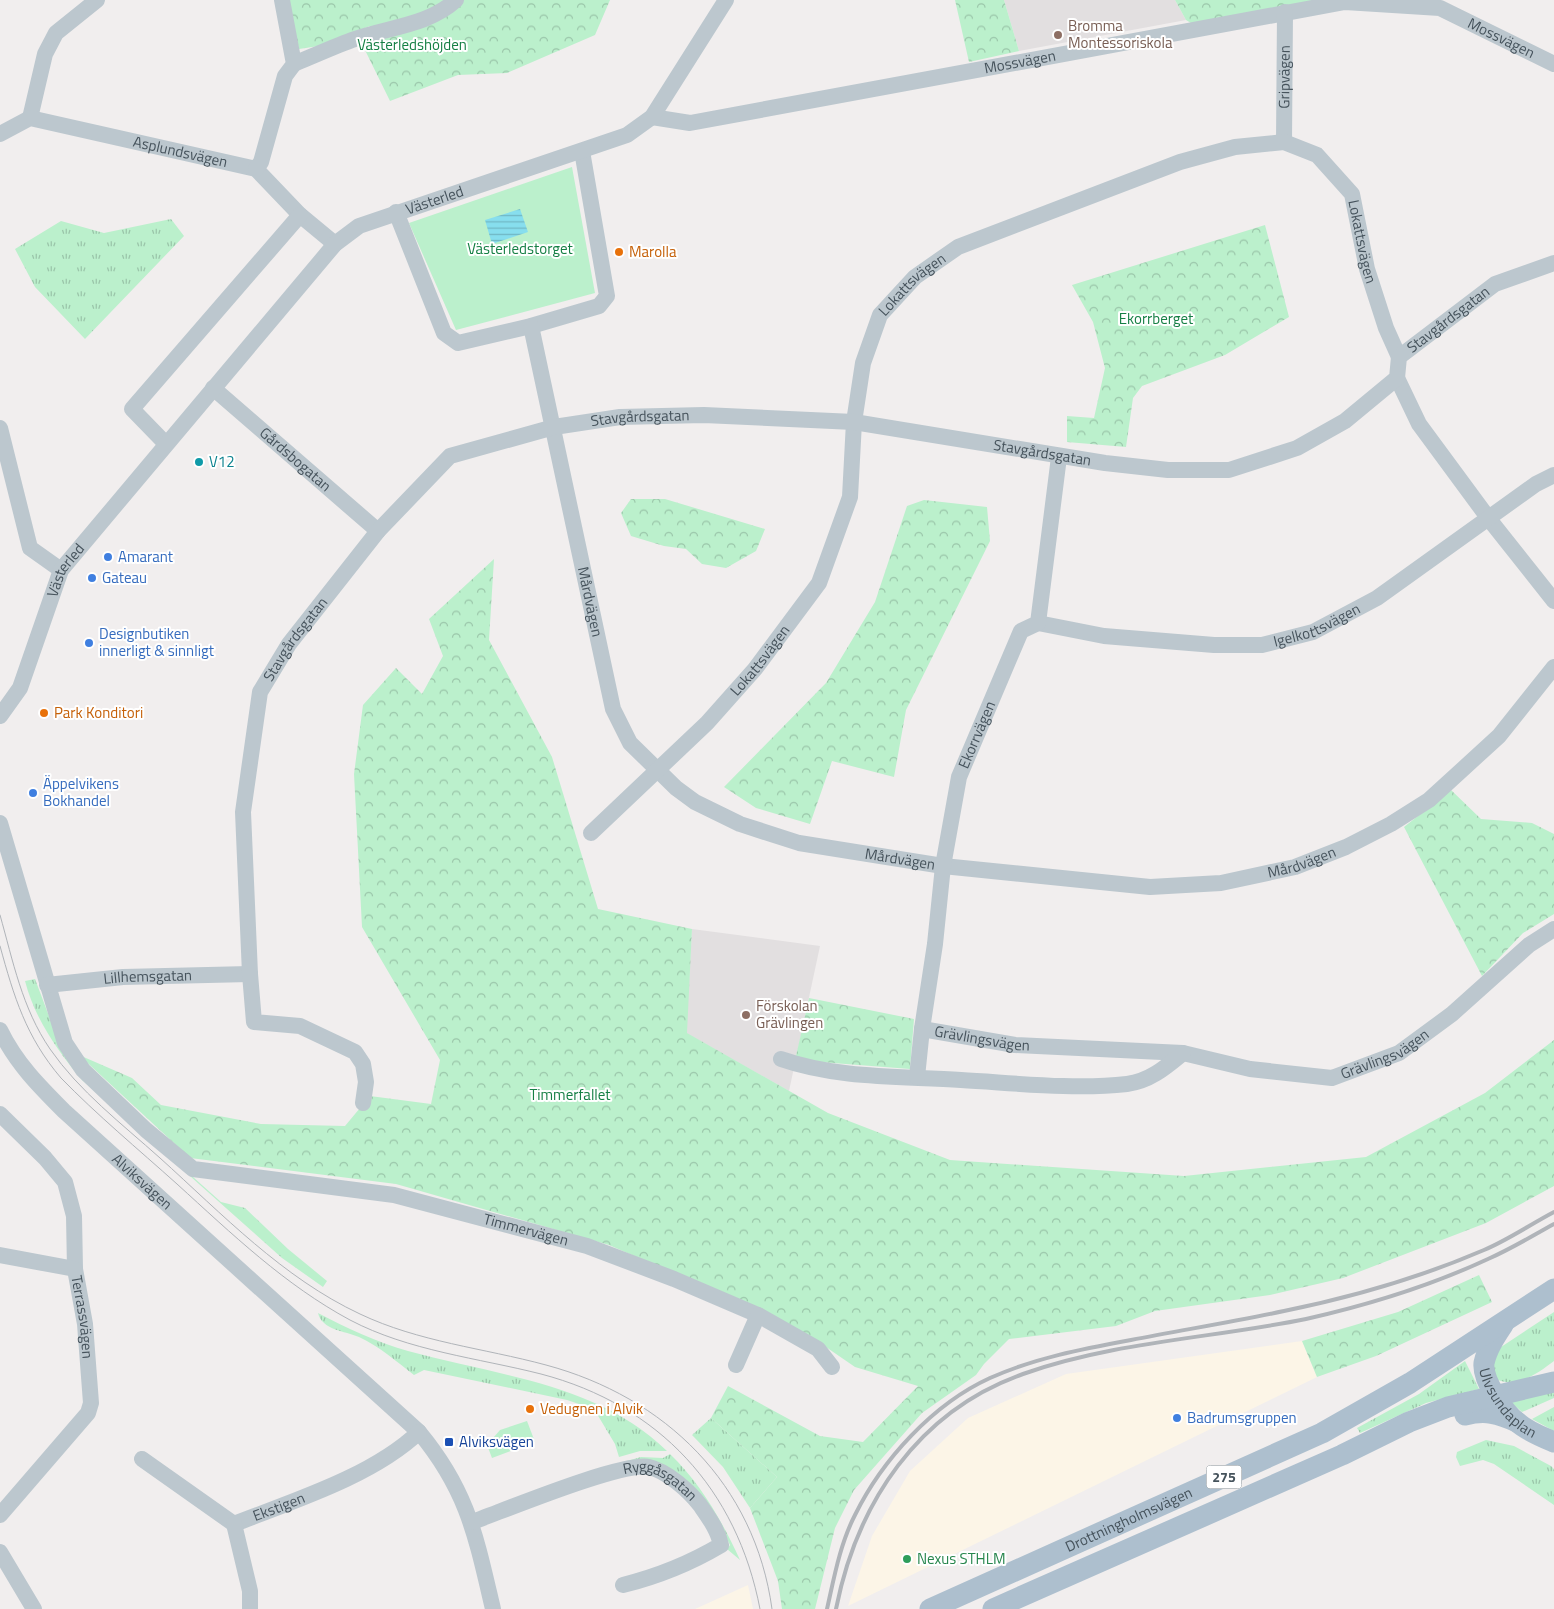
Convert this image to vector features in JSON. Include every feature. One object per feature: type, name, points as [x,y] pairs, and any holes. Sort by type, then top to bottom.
[{"type":"main road","name":"Ulvsundaplan","points":[[1550,1443],[1517,1422],[1496,1396],[1484,1372],[1484,1363],[1489,1348],[1506,1321],[1553,1291]]},
{"type":"main road","name":"Drottningholmsvägen","points":[[930,1609],[1322,1433],[1410,1383],[1506,1321]]},
{"type":"main road","name":"Drottningholmsvägen","points":[[993,1609],[1342,1455],[1409,1422],[1448,1407],[1554,1382]]},
{"type":"main road","name":"Drottningholmsvägen","points":[[1342,1455],[1376,1447],[1475,1412],[1498,1413],[1517,1422]]},
{"type":"street","points":[[0,134],[30,118],[45,54],[56,33],[97,0]]},
{"type":"street","points":[[282,0],[294,64]]},
{"type":"street","points":[[335,244],[300,214],[256,169],[261,162],[285,76],[294,64],[353,40],[418,23],[445,10],[456,0]]},
{"type":"street","name":"Västerled","points":[[0,716],[20,688],[61,570],[335,244],[358,226],[627,135],[652,117],[726,0]]},
{"type":"street","name":"Mossvägen","points":[[652,117],[690,123],[1345,2],[1440,8],[1554,64]]},
{"type":"street","name":"Gripvägen","points":[[1284,142],[1285,12]]},
{"type":"street","name":"Asplundsvägen","points":[[30,118],[256,169]]},
{"type":"street","name":"Lokattsvägen","points":[[591,833],[707,723],[755,669],[819,583],[850,497],[854,422],[863,363],[880,315],[915,276],[958,247],[1180,162],[1235,146],[1284,142],[1317,154],[1352,194],[1368,268],[1386,328],[1399,357]]},
{"type":"street","points":[[396,212],[444,334],[458,343],[531,326],[599,306],[607,296],[582,151]]},
{"type":"street","points":[[166,444],[132,409],[300,214]]},
{"type":"street","name":"Stavgårdsgatan","points":[[363,1103],[366,1082],[363,1064],[355,1052],[300,1026],[254,1022],[243,812],[260,692],[289,644],[378,531],[450,456],[554,427],[620,416],[695,415],[854,422],[1059,457],[1168,470],[1229,470],[1298,448],[1345,421],[1397,378],[1399,357],[1496,284],[1554,263]]},
{"type":"street","name":"Mårdvägen","points":[[531,326],[554,427],[602,668],[613,709],[630,743],[657,770],[695,802],[740,824],[799,843],[944,866],[1150,887],[1221,884],[1295,867],[1346,847],[1429,800],[1498,736],[1554,667]]},
{"type":"street","points":[[1397,378],[1419,424],[1489,519],[1554,601]]},
{"type":"street","name":"Gårdsbogatan","points":[[213,388],[378,531]]},
{"type":"street","points":[[0,428],[30,548],[61,570]]},
{"type":"street","points":[[1038,624],[1059,457]]},
{"type":"street","name":"Igelkottsvägen","points":[[1038,624],[1104,636],[1214,645],[1262,645],[1313,632],[1378,598],[1536,484],[1554,475]]},
{"type":"street","name":"Ekorrvägen","points":[[922,1029],[936,944],[944,866],[959,777],[1022,630],[1038,624]]},
{"type":"street","points":[[0,823],[46,985]]},
{"type":"street","name":"Grävlingsvägen","points":[[917,1077],[922,1029],[1015,1045],[1183,1053],[1250,1069],[1332,1078],[1399,1053],[1452,1014],[1529,945],[1554,930]]},
{"type":"street","name":"Lillhemsgatan","points":[[46,985],[124,977],[250,974]]},
{"type":"street","name":"Timmervägen","points":[[46,985],[65,1043],[83,1070],[146,1130],[193,1169],[379,1193],[478,1216],[587,1246],[674,1278],[758,1315],[818,1349],[832,1367]]},
{"type":"street","name":"Alviksvägen","points":[[0,1030],[17,1060],[32,1080],[64,1111],[419,1432],[450,1474],[472,1522],[493,1609]]},
{"type":"street","points":[[782,1059],[807,1068],[917,1077],[1056,1085],[1129,1084],[1155,1075],[1183,1053]]},
{"type":"street","name":"Terrassvägen","points":[[0,1114],[46,1158],[65,1182],[74,1216],[76,1269],[86,1324],[91,1403],[88,1413],[0,1515]]},
{"type":"street","points":[[0,1254],[76,1269]]},
{"type":"street","points":[[736,1365],[758,1315]]},
{"type":"street","name":"Ekstigen","points":[[142,1459],[234,1524],[318,1491],[345,1478],[380,1460],[419,1432]]},
{"type":"street","name":"Ryggåsgatan","points":[[472,1522],[612,1472],[648,1467],[668,1477],[692,1496],[719,1534],[721,1545],[693,1562],[668,1572],[623,1585]]},
{"type":"street","points":[[234,1524],[250,1591],[250,1609]]},
{"type":"street","points":[[0,1552],[34,1609]]},
{"type":"shaded area","name":"Bromma Montessoriskola","points":[[1004,0],[1175,0],[1186,20],[1019,51]]},
{"type":"shaded area","name":"Förskolan Grävlingen","points":[[692,929],[820,946],[789,1091],[686,1033]]},
{"type":"shaded area","points":[[1302,1341],[1317,1377],[848,1606],[872,1536],[910,1471],[968,1418],[1066,1374]]},
{"type":"shaded area","points":[[748,1585],[753,1609],[695,1609]]},
{"type":"green space","name":"Västerledshöjden","points":[[288,0],[610,0],[595,35],[507,73],[458,75],[390,101],[363,46],[370,26],[319,46],[299,49]]},
{"type":"green space","points":[[955,0],[1004,0],[1019,51],[969,62]]},
{"type":"green space","points":[[1175,0],[1332,0],[1191,23],[1186,20]]},
{"type":"green space","name":"Västerledstorget","points":[[572,167],[595,293],[456,330],[409,223]]},
{"type":"green space","points":[[171,219],[184,236],[85,339],[35,287],[15,249],[61,221],[104,233]]},
{"type":"green space","name":"Ekorrberget","points":[[1265,225],[1289,317],[1225,355],[1142,386],[1133,398],[1126,447],[1067,442],[1067,416],[1094,418],[1105,368],[1093,322],[1072,285]]},
{"type":"green space","points":[[631,499],[665,499],[765,529],[756,551],[726,568],[702,564],[686,549],[664,546],[631,536],[621,513]]},
{"type":"green space","points":[[924,500],[987,507],[990,541],[906,710],[894,777],[832,761],[810,824],[756,808],[724,787],[826,683],[875,602],[907,506]]},
{"type":"green space","name":"Timmerfallet","points":[[494,559],[489,640],[552,757],[598,909],[692,929],[687,1033],[828,1113],[950,1160],[1184,1176],[1366,1157],[1485,1093],[1554,1040],[1554,1186],[1486,1223],[1343,1278],[1270,1295],[1155,1311],[1116,1326],[1009,1339],[984,1364],[976,1375],[922,1413],[854,1490],[835,1528],[815,1609],[782,1609],[778,1581],[750,1508],[777,1477],[711,1418],[728,1386],[820,1436],[863,1442],[918,1386],[855,1367],[823,1345],[758,1310],[609,1245],[396,1184],[190,1158],[79,1055],[132,1078],[161,1105],[261,1124],[345,1126],[370,1096],[431,1104],[440,1060],[362,927],[354,774],[363,705],[396,668],[422,694],[443,656],[429,619]]},
{"type":"green space","points":[[1451,790],[1481,819],[1532,823],[1554,834],[1554,914],[1523,933],[1482,976],[1404,827]]},
{"type":"green space","points":[[35,979],[58,1040],[193,1177],[221,1202],[245,1208],[288,1249],[327,1281],[323,1287],[282,1258],[82,1080],[56,1046],[41,1021],[25,981]]},
{"type":"green space","points":[[809,998],[914,1019],[910,1069],[807,1061],[796,1056]]},
{"type":"green space","points":[[1479,1275],[1492,1302],[1376,1356],[1317,1377],[1302,1341],[1398,1312]]},
{"type":"green space","points":[[1554,1312],[1554,1361],[1534,1375],[1519,1381],[1504,1382],[1496,1379],[1491,1366],[1498,1349]]},
{"type":"green space","points":[[318,1313],[362,1334],[408,1351],[545,1385],[578,1396],[610,1410],[640,1428],[667,1451],[640,1451],[619,1457],[615,1444],[594,1409],[567,1400],[424,1370],[414,1375],[374,1345],[324,1323]]},
{"type":"green space","points":[[1465,1361],[1479,1389],[1426,1403],[1360,1433],[1357,1428],[1419,1394]]},
{"type":"green space","points":[[1554,1389],[1554,1398],[1522,1412],[1511,1402]]},
{"type":"green space","points":[[1554,1407],[1554,1431],[1532,1419]]},
{"type":"green space","points":[[711,1418],[777,1477],[750,1508],[723,1467],[692,1435]]},
{"type":"green space","points":[[527,1421],[535,1442],[492,1458],[487,1445],[500,1430]]},
{"type":"green space","points":[[1486,1440],[1514,1446],[1551,1466],[1554,1469],[1554,1505],[1494,1464],[1483,1460],[1460,1466],[1456,1457],[1457,1452]]},
{"type":"green space","points":[[670,1454],[701,1490],[726,1531],[740,1560],[727,1549],[730,1545],[718,1521],[695,1488],[613,1465],[641,1457],[663,1458]]},
{"type":"water","points":[[520,209],[528,232],[492,244],[485,220]]},
{"type":"tram line","points":[[0,915],[25,1001],[40,1033],[61,1064],[74,1079],[116,1120],[254,1244],[279,1264],[332,1299],[382,1324],[428,1338],[546,1365],[589,1380],[629,1399],[665,1423],[697,1452],[724,1485],[746,1523],[762,1564],[772,1609]]},
{"type":"tram line","points":[[0,946],[16,999],[30,1032],[49,1063],[61,1078],[103,1119],[281,1275],[326,1306],[373,1331],[444,1353],[541,1374],[583,1388],[622,1407],[656,1430],[686,1458],[712,1490],[733,1526],[749,1566],[760,1609]]},
{"type":"railway","points":[[827,1609],[845,1538],[866,1494],[879,1474],[911,1436],[929,1418],[969,1389],[1007,1371],[1059,1355],[1284,1311],[1386,1286],[1484,1250],[1502,1242],[1554,1212]]},
{"type":"railway","points":[[836,1609],[846,1570],[859,1533],[877,1498],[898,1466],[923,1437],[952,1411],[986,1390],[1023,1374],[1057,1363],[1092,1355],[1271,1326],[1376,1301],[1466,1269],[1505,1251],[1554,1224]]},
{"type":"place","name":"Bromma Montessoriskola","points":[[1058,35]]},
{"type":"place","name":"Marolla","points":[[619,252]]},
{"type":"place","name":"V12","points":[[199,462]]},
{"type":"place","name":"Amarant","points":[[108,557]]},
{"type":"place","name":"Gateau","points":[[92,578]]},
{"type":"place","name":"Designbutiken innerligt & sinnligt","points":[[89,643]]},
{"type":"place","name":"Park Konditori","points":[[44,713]]},
{"type":"place","name":"Äppelvikens Bokhandel","points":[[33,793]]},
{"type":"place","name":"Förskolan Grävlingen","points":[[746,1015]]},
{"type":"place","name":"Vedugnen i Alvik","points":[[530,1409]]},
{"type":"place","name":"Badrumsgruppen","points":[[1177,1418]]},
{"type":"place","name":"Alviksvägen","points":[[449,1442]]},
{"type":"place","name":"Nexus STHLM","points":[[907,1559]]}]
